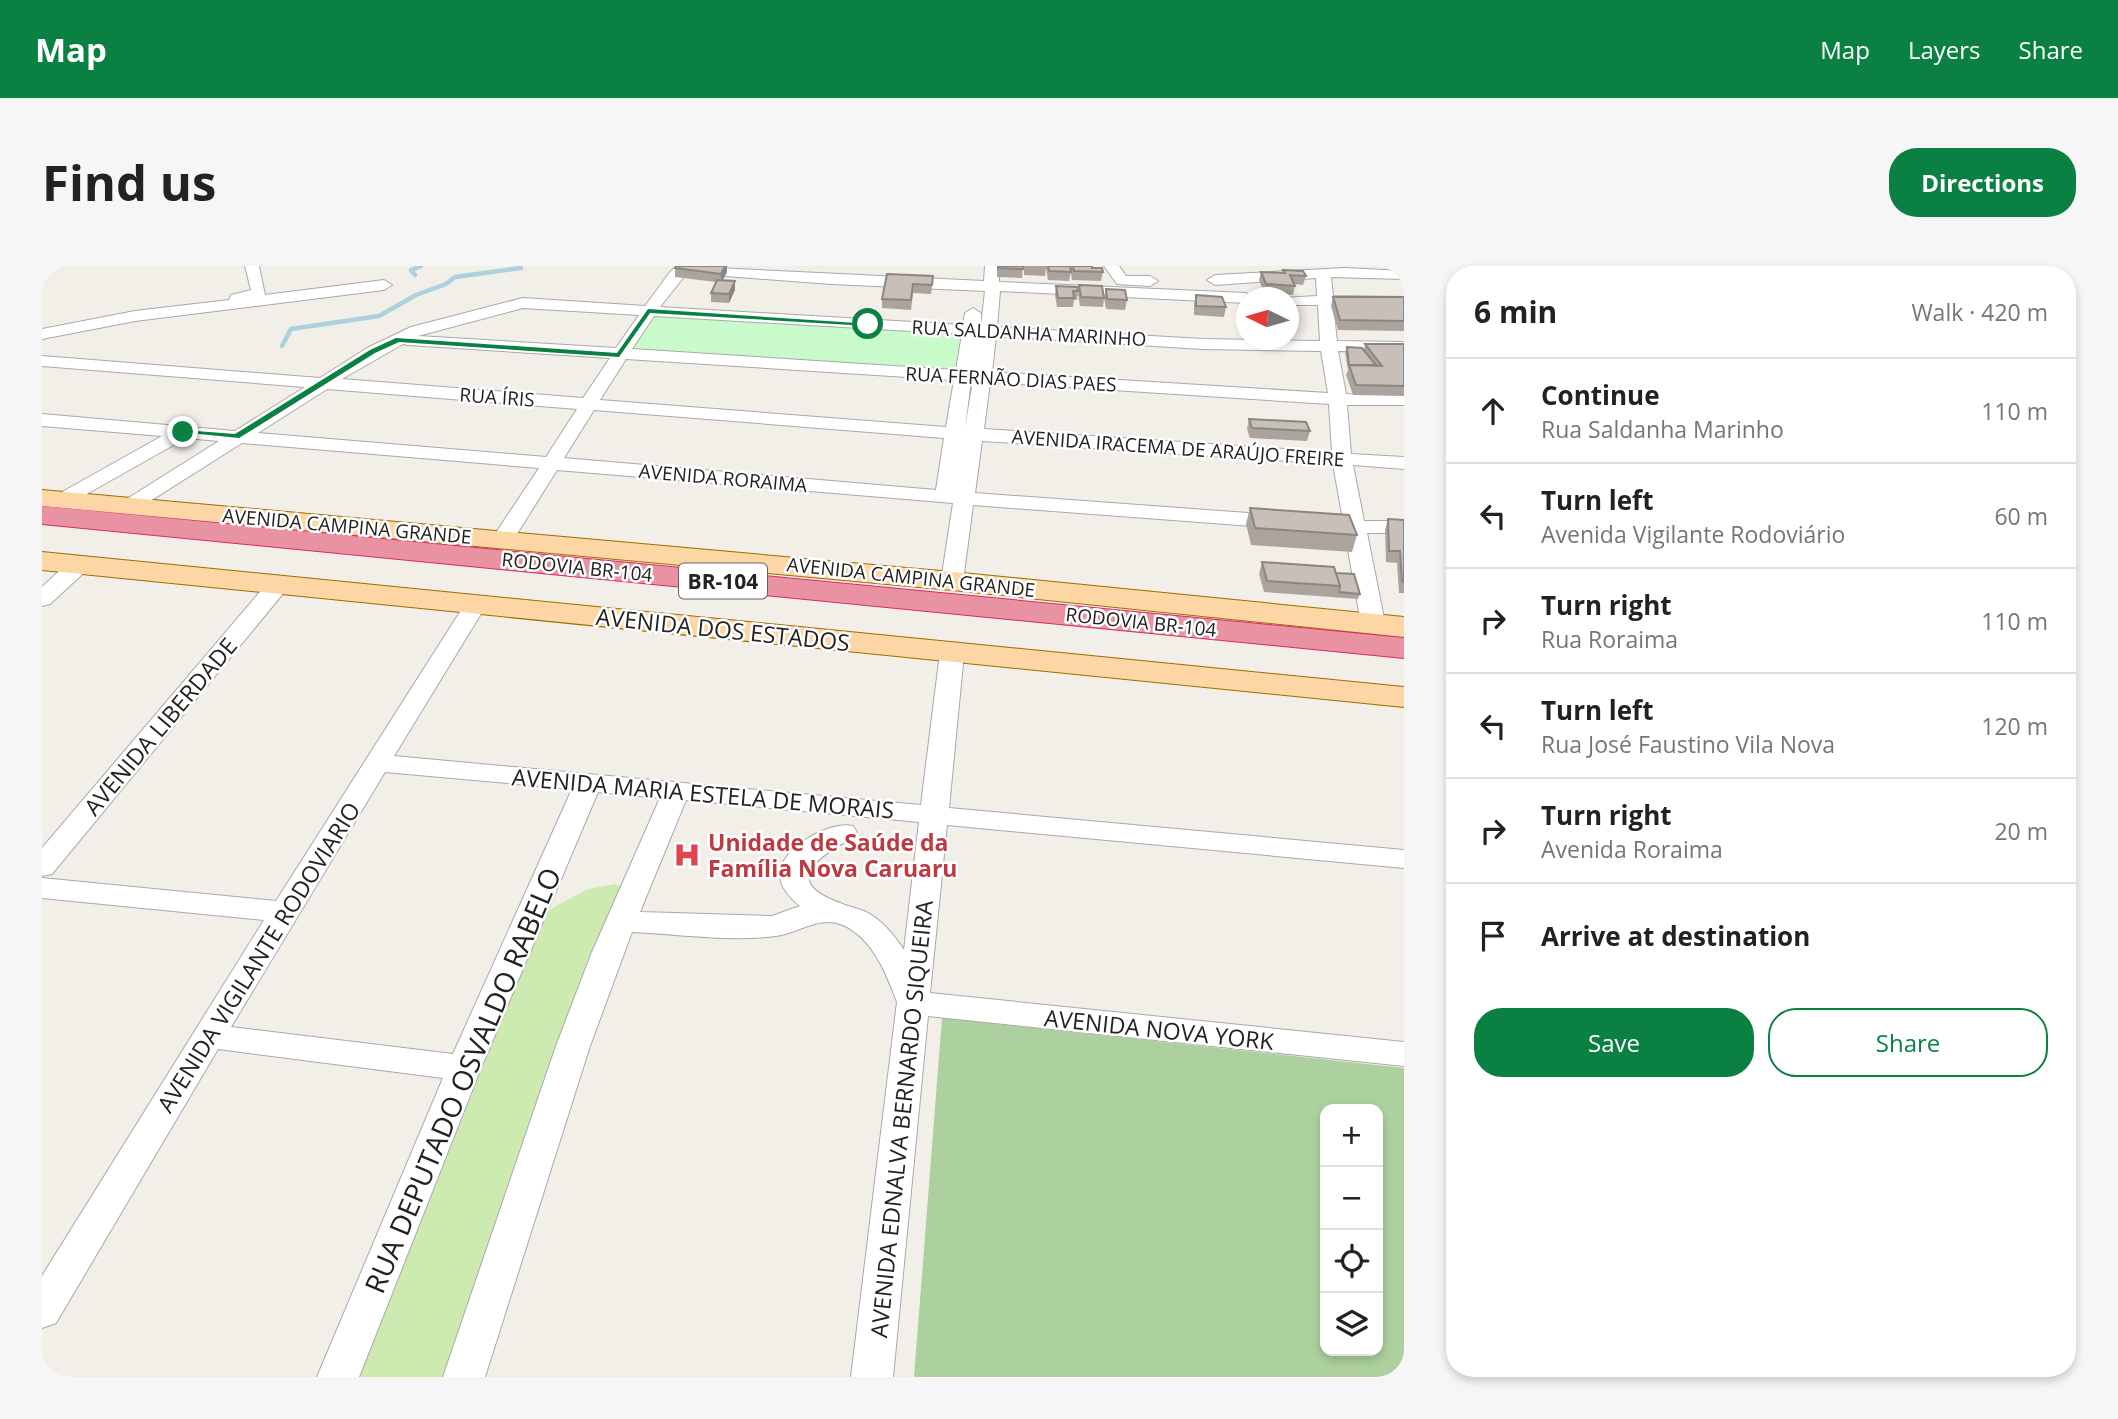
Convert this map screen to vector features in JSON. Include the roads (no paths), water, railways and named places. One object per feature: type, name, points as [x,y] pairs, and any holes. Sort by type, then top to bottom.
[{"type":"highway","name":"RODOVIA BR-104","points":[[49,504],[1404,649]]},
{"type":"highway","name":"RODOVIA BR-104","points":[[42,536],[621,590],[1404,668]]},
{"type":"main road","name":"AVENIDA CAMPINA GRANDE","points":[[49,504],[129,506],[944,580],[1404,627]]},
{"type":"main road","name":"AVENIDA DOS ESTADOS","points":[[42,561],[1404,697]]},
{"type":"street","points":[[42,324],[254,296],[260,290],[252,266]]},
{"type":"street","points":[[953,497],[974,435],[984,378],[989,330],[982,266]]},
{"type":"street","points":[[944,580],[953,497],[953,433],[969,329],[992,266]]},
{"type":"street","points":[[1111,266],[1122,281],[1233,280],[1335,271],[1404,275]]},
{"type":"street","points":[[1223,266],[1233,280]]},
{"type":"street","points":[[502,540],[648,311],[680,270],[698,268],[837,287],[986,288],[1236,298]]},
{"type":"street","points":[[1335,271],[1324,301],[1338,399],[1342,459],[1373,623]]},
{"type":"street","points":[[42,334],[122,318],[384,285]]},
{"type":"street","points":[[837,287],[868,324]]},
{"type":"street","points":[[1299,300],[1404,302]]},
{"type":"street","name":"RUA SALDANHA MARINHO","points":[[129,506],[373,352],[426,328],[530,302],[1202,344],[1404,347]]},
{"type":"street","name":"RUA FERNÃO DIAS PAES","points":[[398,340],[963,377],[1338,399],[1404,400]]},
{"type":"street","name":"RUA ÍRIS","points":[[42,361],[953,433]]},
{"type":"street","name":"AVENIDA RORAIMA","points":[[42,420],[953,497],[1355,527],[1404,527]]},
{"type":"street","points":[[49,504],[183,432]]},
{"type":"street","name":"AVENIDA IRACEMA DE ARAÚJO FREIRE","points":[[953,433],[1404,463]]},
{"type":"street","points":[[42,599],[80,564]]},
{"type":"street","name":"AVENIDA LIBERDADE","points":[[42,867],[278,585]]},
{"type":"street","name":"AVENIDA VIGILANTE RODOVIARIO","points":[[42,1311],[284,912],[476,604]]},
{"type":"street","name":"AVENIDA EDNALVA BERNARDO SIQUEIRA","points":[[872,1377],[952,653]]},
{"type":"street","name":"AVENIDA MARIA ESTELA DE MORAIS","points":[[379,763],[1404,859]]},
{"type":"street","name":"RUA DEPUTADO OSVALDO RABELO","points":[[338,1377],[464,1068],[588,783]]},
{"type":"street","points":[[464,1377],[573,1046],[621,921],[676,791]]},
{"type":"street","points":[[833,914],[804,895],[795,878],[797,864],[807,850],[842,832]]},
{"type":"street","points":[[42,888],[284,912]]},
{"type":"street","points":[[621,921],[776,926],[817,912],[833,914],[868,924],[897,961],[914,1003]]},
{"type":"street","name":"AVENIDA NOVA YORK","points":[[914,1003],[1404,1054]]},
{"type":"street","points":[[208,1036],[464,1068]]},
{"type":"waterway","points":[[415,275],[411,270],[421,266]]},
{"type":"waterway","points":[[282,346],[291,329],[379,316],[416,295],[446,284],[455,277],[521,268]]},
{"type":"place","name":"Unidade de Saúde da Família Nova Caruaru","points":[[687,855]]}]
